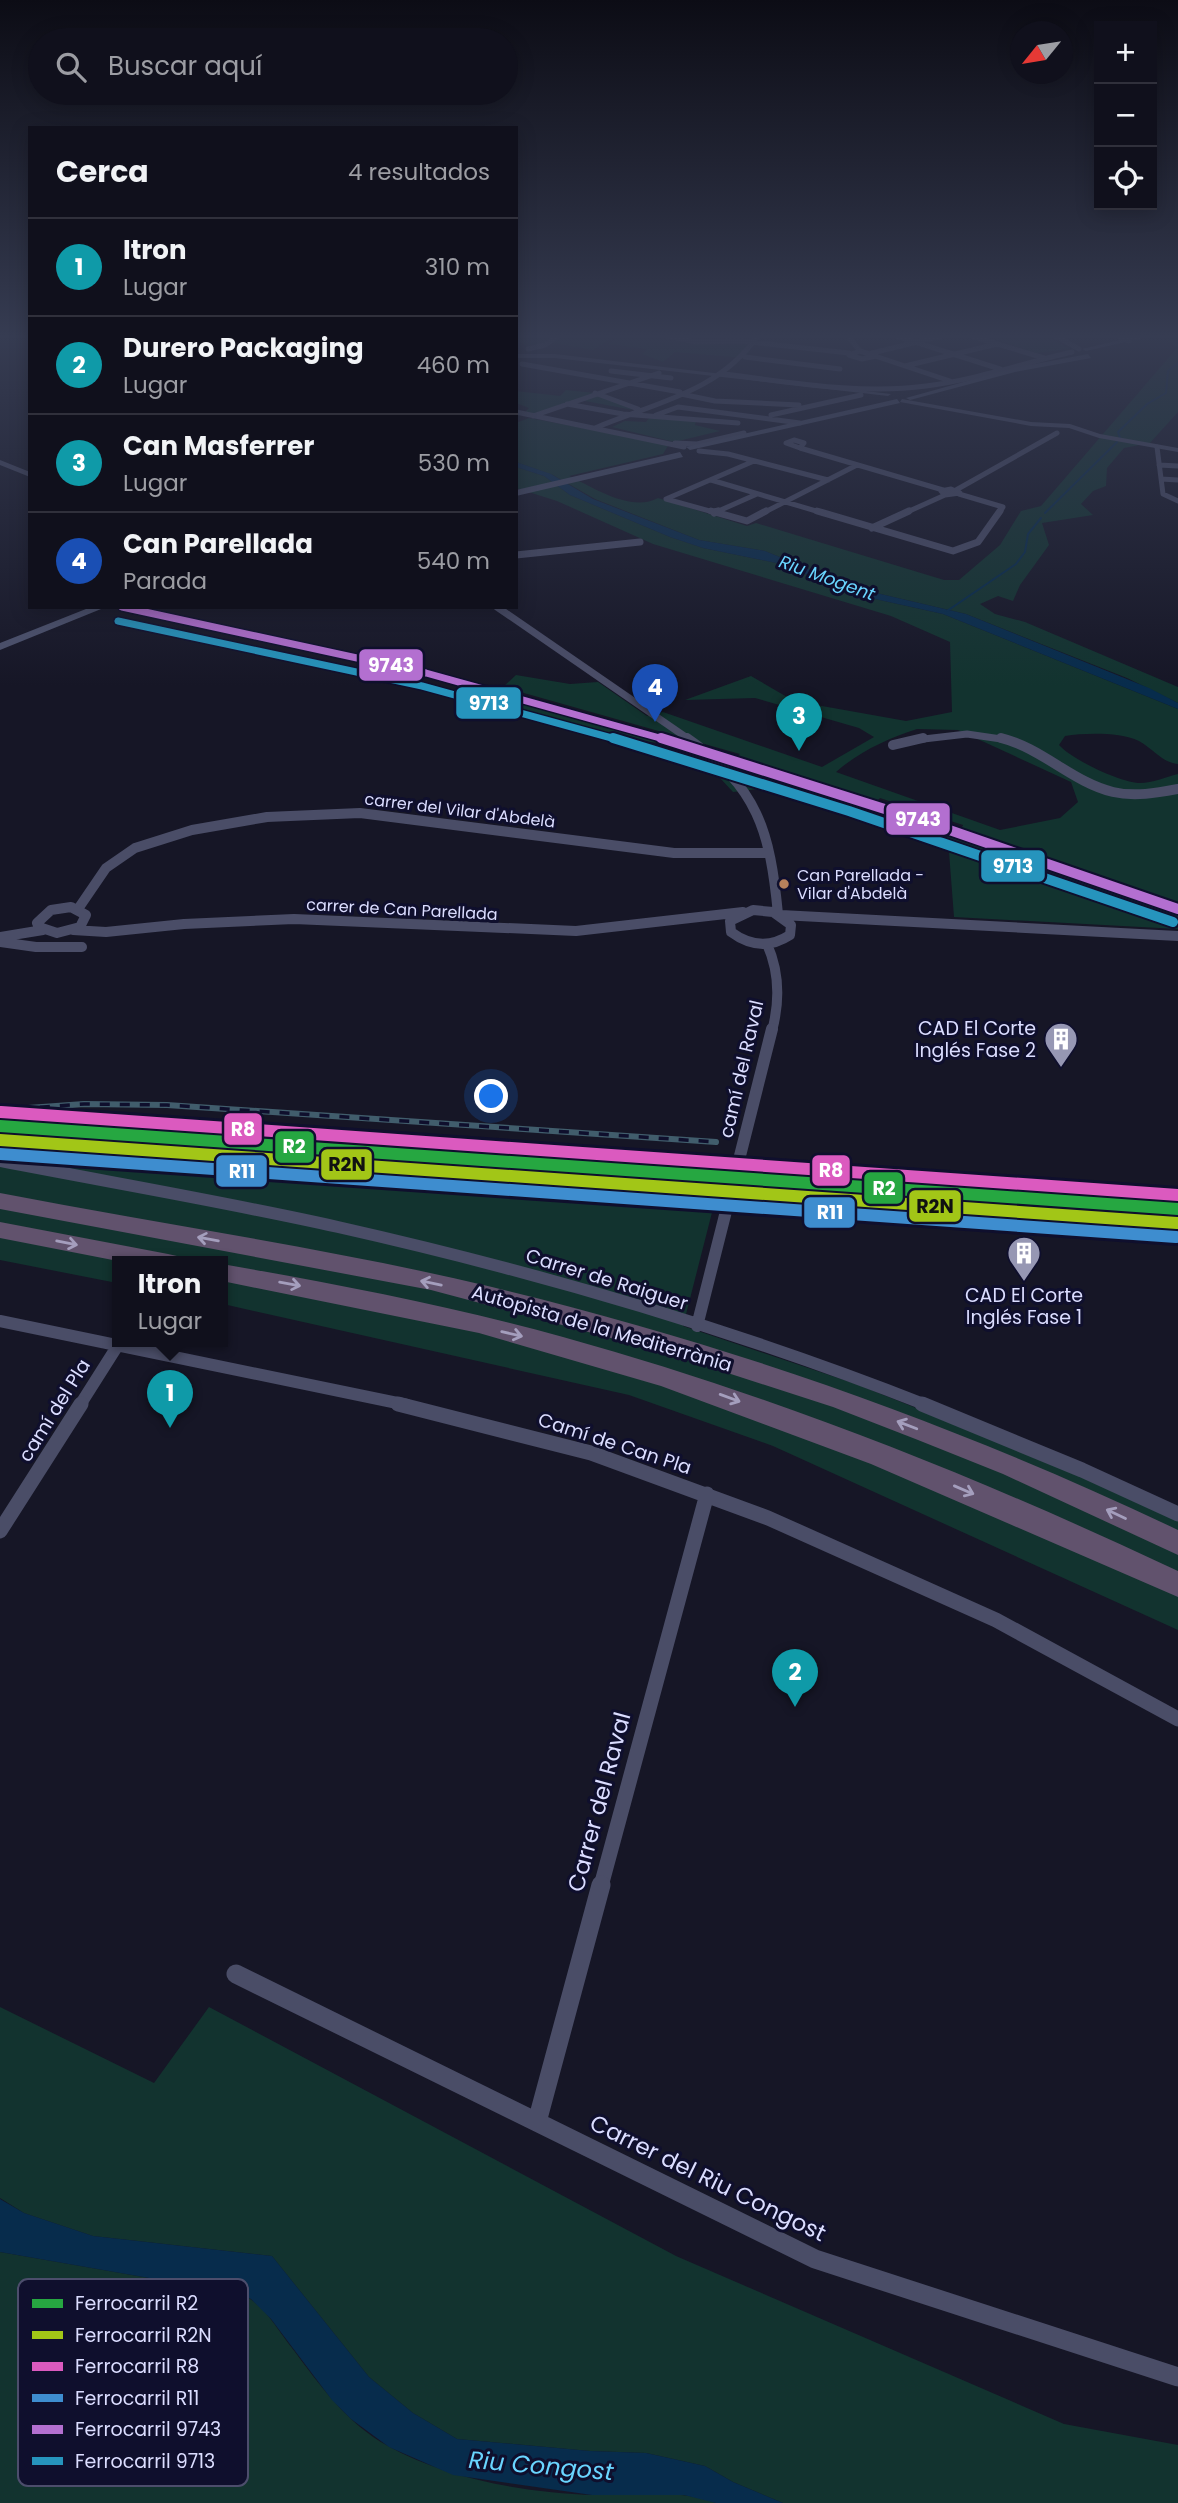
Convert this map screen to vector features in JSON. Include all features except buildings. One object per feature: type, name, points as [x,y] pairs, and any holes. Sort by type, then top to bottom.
[{"type":"highway","name":"Autopista de la Mediterrània","points":[[0,1201],[386,1273],[491,1296],[671,1344],[859,1407],[953,1443],[1178,1543]]},
{"type":"highway","points":[[0,1230],[137,1256]]},
{"type":"highway","name":"Autopista de la Mediterrània","points":[[228,1273],[352,1295],[562,1346],[704,1389],[854,1443],[1129,1560],[1178,1586]]},
{"type":"main road","points":[[521,492],[679,452]]},
{"type":"main road","points":[[0,647],[96,609]]},
{"type":"street","points":[[704,452],[828,480]]},
{"type":"street","points":[[710,480],[943,550],[971,549],[1003,507],[813,452]]},
{"type":"street","points":[[958,492],[1019,452]]},
{"type":"street","points":[[1158,452],[1163,494],[1178,501]]},
{"type":"street","points":[[754,461],[666,499],[747,521],[857,465]]},
{"type":"street","points":[[0,463],[28,474]]},
{"type":"street","points":[[1159,465],[1178,466]]},
{"type":"street","points":[[1161,480],[1178,480]]},
{"type":"street","points":[[872,528],[944,492]]},
{"type":"street","points":[[714,513],[757,494]]},
{"type":"street","points":[[518,555],[640,542]]},
{"type":"street","points":[[500,609],[719,761],[735,775],[754,806],[780,915],[792,925]]},
{"type":"street","points":[[893,745],[943,733],[994,736],[1019,744],[1095,785],[1115,792],[1140,794],[1178,789]]},
{"type":"street","name":"carrer del Vilar d'Abdelà","points":[[64,907],[88,893],[118,858],[144,845],[225,822],[300,815],[360,813],[394,816],[674,853],[767,853]]},
{"type":"street","name":"carrer del Vilar d'Abdelà","points":[[73,930],[84,923],[82,912],[88,893]]},
{"type":"street","points":[[763,911],[775,894]]},
{"type":"street","points":[[0,939],[26,928],[48,911],[64,907]]},
{"type":"street","name":"carrer de Can Parellada","points":[[64,907],[82,912],[96,926],[119,931]]},
{"type":"street","name":"carrer de Can Parellada","points":[[57,933],[294,919],[576,931],[628,928],[682,918],[743,912],[763,911],[780,915]]},
{"type":"street","points":[[729,926],[730,921],[743,912]]},
{"type":"street","points":[[780,915],[1178,936]]},
{"type":"street","points":[[792,925],[816,916]]},
{"type":"street","name":"carrer de Can Parellada","points":[[682,918],[712,918],[729,926],[737,937],[767,944]]},
{"type":"street","points":[[38,919],[37,923],[43,930]]},
{"type":"street","points":[[767,944],[784,939],[792,930],[792,925]]},
{"type":"street","points":[[0,939],[43,930],[57,933],[55,948]]},
{"type":"street","points":[[0,939],[55,948],[82,947]]},
{"type":"street","name":"camí del Raval","points":[[697,1326],[777,1011],[779,986],[776,963],[767,944]]},
{"type":"street","name":"Carrer de Raiguer","points":[[0,1161],[382,1237],[564,1285],[837,1371],[1082,1468],[1178,1514]]},
{"type":"street","name":"Camí de Can Pla","points":[[0,1321],[112,1344]]},
{"type":"street","name":"camí del Pla","points":[[0,1531],[117,1347]]},
{"type":"street","name":"Camí de Can Pla","points":[[127,1347],[501,1427],[591,1453],[707,1494],[768,1518],[996,1620],[1178,1719]]},
{"type":"street","name":"Carrer del Raval","points":[[537,2122],[707,1494]]},
{"type":"street","name":"Carrer del Riu Congost","points":[[236,1974],[815,2259],[1178,2377]]},
{"type":"green space","points":[[518,452],[664,452],[569,476],[624,501],[647,502],[658,498],[747,526],[756,523],[944,580],[959,580],[1000,545],[1021,511],[1041,506],[1088,452],[1121,452],[1107,468],[1106,486],[1093,491],[1081,504],[1093,515],[1042,523],[1049,545],[1020,585],[1013,601],[998,596],[980,604],[995,614],[1025,622],[1178,687],[1178,703],[1127,678],[966,614],[855,588],[765,551],[699,540],[595,499],[553,475],[518,463]]},
{"type":"green space","points":[[518,468],[544,476],[570,495],[670,537],[703,548],[781,564],[857,595],[943,614],[1178,709],[1178,764],[1162,758],[1139,741],[1122,736],[1065,736],[1059,745],[1085,763],[1109,775],[1132,782],[1150,782],[1178,774],[1178,929],[954,917],[949,852],[774,787],[733,792],[708,765],[675,745],[577,733],[582,726],[495,714],[459,703],[490,698],[494,694],[732,760],[740,754],[503,687],[516,675],[570,684],[598,682],[647,716],[663,712],[822,767],[874,737],[859,728],[755,698],[685,700],[751,676],[794,701],[906,721],[952,712],[950,642],[891,616],[653,544],[557,501],[518,489]],"holes":[[[917,729],[958,730],[1071,782],[1078,802],[1060,818],[1000,830],[836,772],[874,746]],[[880,798],[963,825],[954,832],[874,804]]]},
{"type":"green space","points":[[0,1136],[719,1185],[683,1326],[856,1384],[1049,1461],[1178,1520],[1178,1630],[773,1446],[629,1395],[228,1305],[228,1256],[112,1256],[112,1282],[0,1260]]},
{"type":"green space","points":[[0,2007],[154,2083],[209,2007],[676,2256],[1064,2424],[1178,2445],[1178,2503],[783,2503],[733,2482],[705,2466],[646,2453],[590,2451],[457,2439],[413,2413],[369,2377],[272,2256],[93,2236],[24,2213],[0,2198]]},
{"type":"green space","points":[[0,2252],[155,2279],[18,2279],[18,2486],[248,2486],[248,2298],[270,2318],[323,2389],[347,2415],[373,2437],[411,2457],[461,2475],[514,2487],[568,2494],[671,2494],[716,2503],[0,2503]]},
{"type":"water","name":"Riu Mogent","points":[[518,463],[551,474],[593,499],[699,540],[765,551],[855,588],[966,614],[1149,688],[1178,703],[1178,709],[943,614],[857,595],[781,564],[703,548],[670,537],[570,495],[544,476],[518,468]]},
{"type":"water","name":"Riu Congost","points":[[0,2199],[24,2213],[93,2236],[272,2256],[369,2377],[413,2413],[457,2439],[590,2451],[646,2453],[705,2466],[733,2482],[783,2503],[716,2503],[684,2495],[592,2495],[453,2475],[389,2447],[351,2419],[332,2400],[271,2319],[248,2298],[248,2279],[155,2279],[0,2252]]},
{"type":"waterway","points":[[1045,513],[1107,452]]},
{"type":"waterway","points":[[947,611],[1016,564],[1025,552],[1028,534],[1041,518]]},
{"type":"railway","points":[[0,1110],[84,1104],[167,1105],[716,1142]]},
{"type":"rail line","name":"9743","points":[[132,609],[376,661],[609,722],[854,798],[1178,909]]},
{"type":"rail line","name":"9713","points":[[118,621],[372,675],[604,735],[849,811],[1173,922]]},
{"type":"rail line","name":"R8","points":[[1,1112],[1178,1195]]},
{"type":"rail line","name":"R2","points":[[0,1126],[1178,1209]]},
{"type":"rail line","name":"R2N","points":[[0,1140],[1177,1223]]},
{"type":"rail line","name":"R11","points":[[0,1154],[1176,1237]]},
{"type":"place","name":"Can Parellada","points":[[655,722]]},
{"type":"place","name":"Can Masferrer","points":[[799,751]]},
{"type":"place","name":"Can Parellada - Vilar d'Abdelà","points":[[784,884]]},
{"type":"place","name":"CAD El Corte Inglés Fase 2","points":[[1061,1069]]},
{"type":"place","name":"CAD El Corte Inglés Fase 1","points":[[1024,1283]]},
{"type":"place","name":"Itron","points":[[170,1428]]},
{"type":"place","name":"Durero Packaging","points":[[795,1707]]}]
